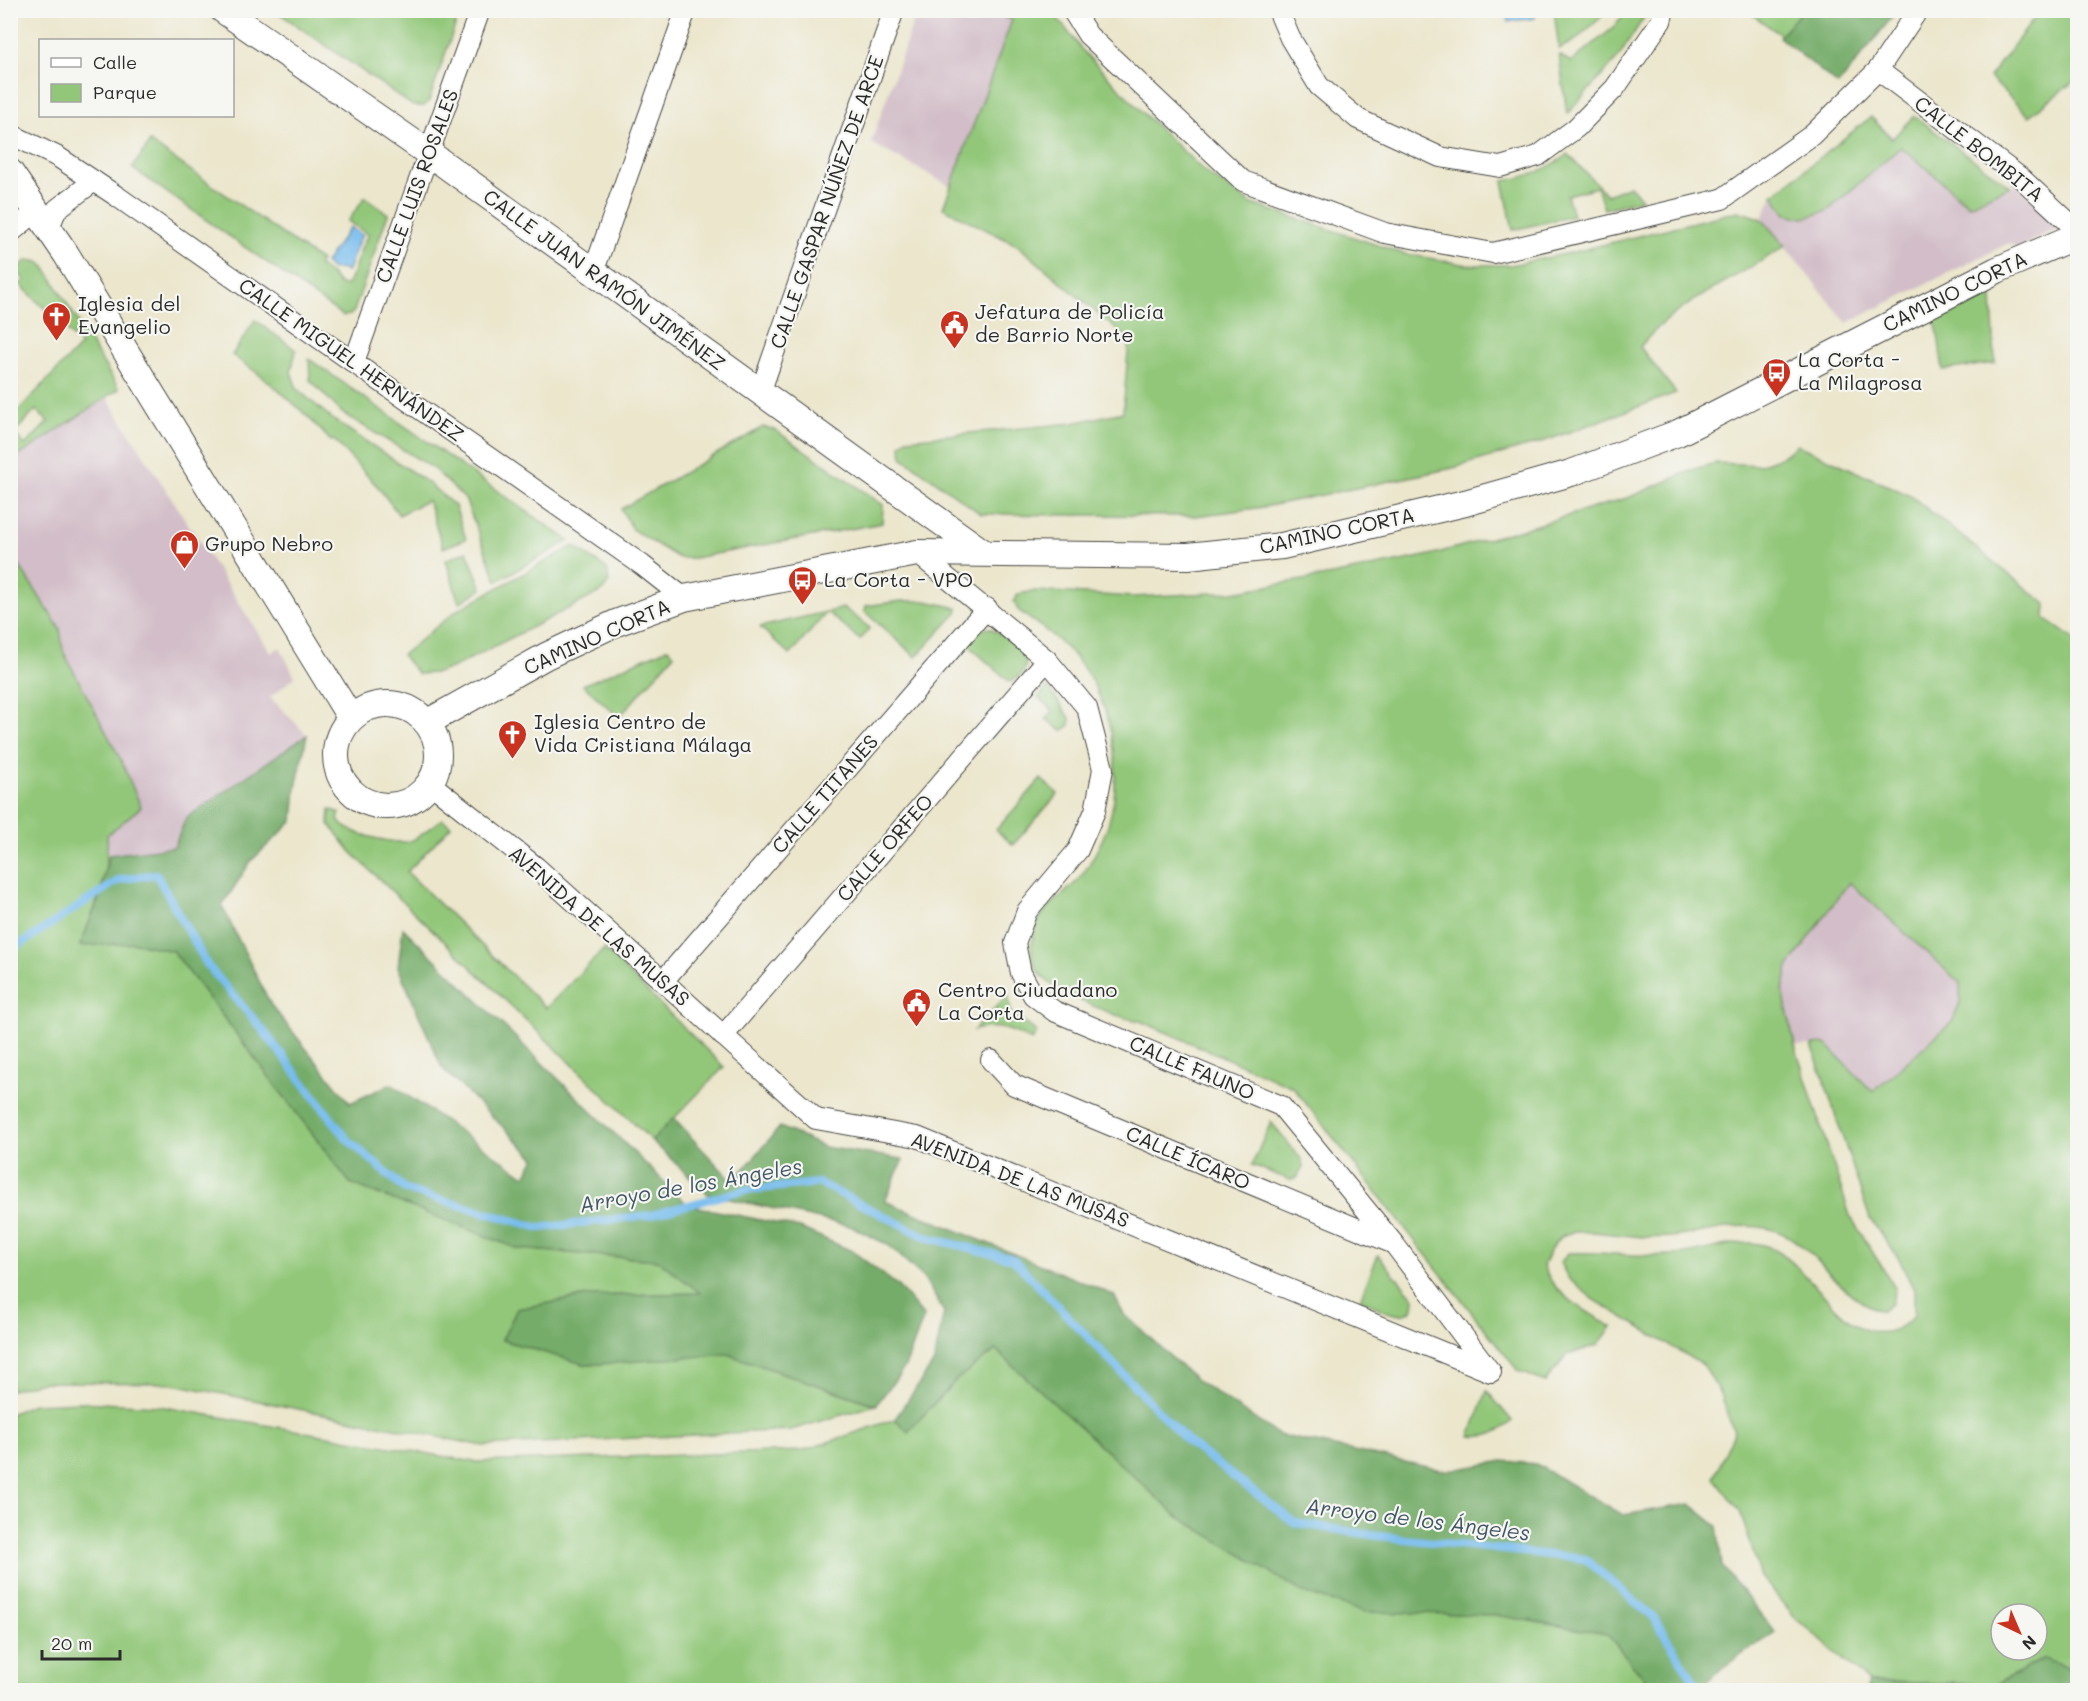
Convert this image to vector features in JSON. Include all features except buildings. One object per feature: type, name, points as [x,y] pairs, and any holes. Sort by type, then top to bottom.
[{"type":"street","name":"CALLE JUAN RAMÓN JIMÉNEZ","points":[[223,10],[430,154],[984,553]]},
{"type":"street","name":"CALLE LUIS ROSALES","points":[[354,362],[480,10]]},
{"type":"street","points":[[593,273],[686,10]]},
{"type":"street","name":"CALLE GASPAR NÚÑEZ DE ARCE","points":[[760,393],[894,10]]},
{"type":"street","points":[[1071,10],[1089,35],[1243,181],[1385,233],[1493,253],[1722,199],[1812,135],[1878,70],[1918,10]]},
{"type":"street","points":[[1278,10],[1290,38],[1319,87],[1358,119],[1440,157],[1500,167],[1538,156],[1576,128],[1615,88],[1662,21],[1664,10]]},
{"type":"street","name":"CALLE BOMBITA","points":[[1878,70],[2021,178],[2078,233]]},
{"type":"street","name":"CALLE MIGUEL HERNÁNDEZ","points":[[10,134],[58,157],[94,181],[354,362],[684,598]]},
{"type":"street","points":[[10,172],[43,218],[350,717]]},
{"type":"street","points":[[10,233],[57,210],[94,181]]},
{"type":"street","name":"CAMINO CORTA","points":[[428,722],[556,652],[616,623],[684,598],[917,554],[984,553],[1058,557],[1188,556],[1282,546],[1465,503],[1571,473],[1678,433],[1986,275],[2078,233]]},
{"type":"street","name":"CALLE FAUNO","points":[[917,554],[987,608],[1047,660],[1088,708],[1103,769],[1095,811],[1078,850],[1027,911],[1015,943],[1022,974],[1033,995],[1054,1011],[1281,1106],[1394,1244],[1491,1372]]},
{"type":"street","name":"CALLE TITANES","points":[[663,981],[987,608]]},
{"type":"street","name":"CALLE ORFEO","points":[[723,1036],[1047,660]]},
{"type":"street","points":[[375,704],[404,705],[428,722],[440,752],[431,784],[407,803],[376,807],[350,792],[335,765],[337,740],[350,717],[375,704]]},
{"type":"street","name":"AVENIDA DE LAS MUSAS","points":[[431,784],[536,867],[816,1119],[917,1137],[1491,1372]]},
{"type":"street","name":"CALLE ÍCARO","points":[[991,1060],[1014,1085],[1394,1244]]},
{"type":"shaded area","points":[[917,11],[988,11],[1012,20],[952,187],[871,143]]},
{"type":"shaded area","points":[[1871,117],[1969,205],[2017,184],[2057,223],[2056,229],[2017,248],[2009,243],[1847,323],[1762,219],[1773,195]]},
{"type":"shaded area","points":[[107,398],[271,653],[280,647],[295,677],[270,697],[307,735],[186,818],[174,847],[109,855],[107,835],[141,807],[121,760],[63,651],[60,629],[11,551],[11,461]]},
{"type":"shaded area","points":[[1849,882],[1960,983],[1960,1003],[1952,1022],[1873,1092],[1826,1044],[1795,1046],[1783,991],[1788,967]]},
{"type":"green space","points":[[1554,10],[1608,11],[1576,40],[1559,49]]},
{"type":"green space","points":[[276,11],[460,11],[429,101],[424,106],[413,106]]},
{"type":"green space","points":[[988,11],[1052,11],[1083,51],[1149,119],[1206,173],[1252,204],[1405,254],[1468,265],[1510,265],[1570,253],[1738,211],[1762,219],[1785,246],[1689,304],[1654,331],[1640,347],[1676,393],[1545,441],[1453,468],[1264,507],[1196,516],[981,514],[902,457],[901,445],[907,439],[1073,423],[1123,412],[1129,340],[1017,245],[943,208],[1012,20]]},
{"type":"green space","points":[[1626,11],[1648,11],[1618,58],[1567,114],[1559,55],[1571,62],[1613,28]]},
{"type":"green space","points":[[1747,11],[1802,11],[1781,35]]},
{"type":"green space","points":[[1802,11],[1897,11],[1838,85],[1779,37]]},
{"type":"green space","points":[[2077,14],[2077,79],[2029,116],[1989,77],[2037,15]]},
{"type":"green space","points":[[1914,116],[2010,186],[1969,205],[1901,147],[1827,211],[1804,218],[1786,214],[1773,195],[1871,117],[1892,139]]},
{"type":"green space","points":[[150,142],[321,261],[318,265],[332,275],[340,285],[347,285],[368,235],[348,221],[365,197],[388,214],[354,311],[350,315],[343,316],[132,168]]},
{"type":"green space","points":[[1568,154],[1607,195],[1630,186],[1642,199],[1604,209],[1597,187],[1567,195],[1573,216],[1513,230],[1503,181],[1538,172]]},
{"type":"green space","points":[[28,260],[39,262],[45,267],[119,389],[11,461],[11,418],[81,345],[20,284],[25,280],[15,270]],"holes":[[[36,410],[48,422],[25,445],[14,433]]]},
{"type":"green space","points":[[1992,295],[1995,363],[1943,370],[1936,321]]},
{"type":"green space","points":[[255,320],[296,350],[291,372],[297,389],[335,421],[426,481],[455,506],[466,539],[443,548],[428,500],[399,515],[379,488],[334,440],[331,441],[272,384],[232,355]]},
{"type":"green space","points":[[309,359],[569,541],[497,581],[465,499],[433,468],[342,413],[310,380]]},
{"type":"green space","points":[[763,427],[775,430],[883,505],[882,523],[694,558],[679,558],[633,530],[621,509]]},
{"type":"green space","points":[[1797,445],[1911,496],[2046,604],[2045,619],[2078,642],[2077,1671],[2049,1660],[2049,1602],[1989,1602],[1989,1662],[2037,1662],[1996,1684],[1869,1682],[1794,1617],[1761,1577],[1740,1511],[1714,1478],[1734,1433],[1722,1397],[1704,1366],[1593,1299],[1569,1279],[1560,1263],[1568,1253],[1669,1255],[1726,1245],[1758,1244],[1769,1247],[1787,1258],[1838,1310],[1856,1324],[1874,1332],[1893,1330],[1914,1316],[1914,1290],[1899,1259],[1870,1219],[1812,1045],[1826,1044],[1873,1092],[1952,1022],[1960,1003],[1960,983],[1849,882],[1788,967],[1783,991],[1795,1046],[1850,1216],[1895,1288],[1892,1303],[1882,1311],[1867,1305],[1854,1297],[1796,1241],[1769,1229],[1743,1226],[1664,1237],[1592,1232],[1569,1233],[1557,1241],[1543,1265],[1548,1276],[1554,1286],[1572,1302],[1612,1327],[1598,1345],[1567,1355],[1545,1382],[1518,1371],[1293,1087],[1140,1021],[1111,1013],[1070,996],[1039,973],[1031,952],[1038,922],[1046,910],[1082,875],[1096,852],[1108,825],[1114,801],[1116,775],[1114,748],[1108,722],[1100,698],[1088,675],[1061,643],[1018,610],[1014,602],[1018,594],[1036,591],[1133,597],[1233,592],[1332,575],[1430,555],[1537,525],[1630,497],[1697,468],[1716,463],[1759,465],[1781,457]]},
{"type":"green space","points":[[574,546],[607,569],[609,582],[601,592],[454,667],[437,673],[418,674],[402,655],[457,610]]},
{"type":"green space","points":[[10,551],[60,629],[63,651],[121,760],[141,807],[107,835],[103,878],[80,946],[136,943],[173,951],[350,1183],[518,1249],[658,1260],[701,1293],[587,1296],[517,1309],[502,1340],[587,1365],[727,1354],[876,1405],[791,1430],[483,1446],[168,1383],[42,1382],[11,1390]]},
{"type":"green space","points":[[467,551],[482,589],[459,603],[446,560]]},
{"type":"green space","points":[[901,601],[926,601],[958,608],[957,613],[916,657],[864,611],[866,606]]},
{"type":"green space","points":[[844,608],[870,628],[860,640],[827,612],[790,655],[760,627]]},
{"type":"green space","points":[[990,628],[1015,645],[1022,652],[1025,660],[1025,668],[1010,682],[967,644],[976,630]]},
{"type":"green space","points":[[668,648],[674,655],[619,717],[583,685]]},
{"type":"green space","points":[[1048,687],[1070,718],[1070,725],[1062,731],[1046,719],[1053,711],[1038,697]]},
{"type":"green space","points":[[307,735],[296,788],[293,821],[251,861],[222,906],[271,1005],[350,1103],[391,1084],[525,1176],[535,1158],[442,1068],[398,967],[403,928],[688,1205],[800,1228],[852,1251],[897,1285],[924,1317],[905,1367],[876,1405],[727,1354],[587,1365],[502,1340],[517,1309],[587,1296],[700,1293],[658,1260],[518,1249],[350,1183],[173,951],[136,943],[80,946],[100,896],[109,855],[174,847],[186,818]]},
{"type":"green space","points":[[1041,779],[1058,794],[1013,845],[996,830]]},
{"type":"green space","points":[[330,809],[340,813],[338,820],[351,830],[371,837],[403,842],[414,839],[442,819],[451,826],[407,872],[546,1008],[604,949],[724,1067],[652,1141],[351,852],[329,824]]},
{"type":"green space","points":[[1008,994],[1011,1013],[1037,1032],[1032,1041],[1004,1029],[974,1030]]},
{"type":"green space","points":[[673,1118],[733,1182],[780,1127],[824,1147],[903,1159],[885,1201],[1114,1295],[1123,1313],[1195,1379],[1279,1435],[1447,1471],[1503,1461],[1536,1464],[1623,1515],[1690,1504],[1717,1526],[1722,1566],[1775,1632],[1722,1668],[1699,1690],[1654,1690],[1607,1634],[1496,1615],[1365,1612],[1304,1593],[1177,1516],[996,1350],[956,1380],[908,1432],[895,1419],[934,1362],[944,1312],[924,1278],[888,1245],[850,1226],[708,1194],[652,1141]]},
{"type":"green space","points":[[1271,1122],[1302,1160],[1303,1167],[1297,1178],[1290,1180],[1252,1165]]},
{"type":"green space","points":[[1378,1255],[1414,1298],[1413,1308],[1408,1313],[1402,1315],[1388,1312],[1360,1299]]},
{"type":"green space","points":[[996,1350],[1177,1516],[1496,1615],[1608,1634],[1654,1690],[11,1690],[10,1414],[33,1404],[81,1402],[158,1406],[475,1462],[802,1451],[895,1419],[908,1431],[956,1380]]},
{"type":"green space","points":[[1487,1391],[1512,1421],[1493,1434],[1470,1436]]},
{"type":"green space","points":[[2049,1660],[2077,1671],[2077,1690],[1866,1690],[1869,1682],[1996,1684],[2037,1662],[2049,1662]]},
{"type":"water","points":[[1506,11],[1534,11],[1535,18],[1508,22]]},
{"type":"water","points":[[350,227],[362,235],[347,272],[341,269],[332,270],[325,263]]},
{"type":"waterway","name":"Arroyo de los Ángeles","points":[[10,951],[119,880],[156,874],[208,966],[262,1029],[347,1139],[406,1190],[540,1228],[651,1215],[740,1191],[819,1183],[926,1237],[1013,1259],[1189,1443],[1295,1523],[1378,1536],[1585,1559],[1654,1618],[1700,1690]]},
{"type":"place","name":"Iglesia del Evangelio","points":[[57,342]]},
{"type":"place","name":"Jefatura de Policía de Barrio Norte","points":[[954,350]]},
{"type":"place","name":"La Corta - La Milagrosa","points":[[1777,398]]},
{"type":"place","name":"Grupo Nebro","points":[[184,570]]},
{"type":"place","name":"La Corta - VPO","points":[[803,606]]},
{"type":"place","name":"Iglesia Centro de Vida Cristiana Málaga","points":[[513,760]]},
{"type":"place","name":"Centro Ciudadano La Corta","points":[[917,1028]]}]
